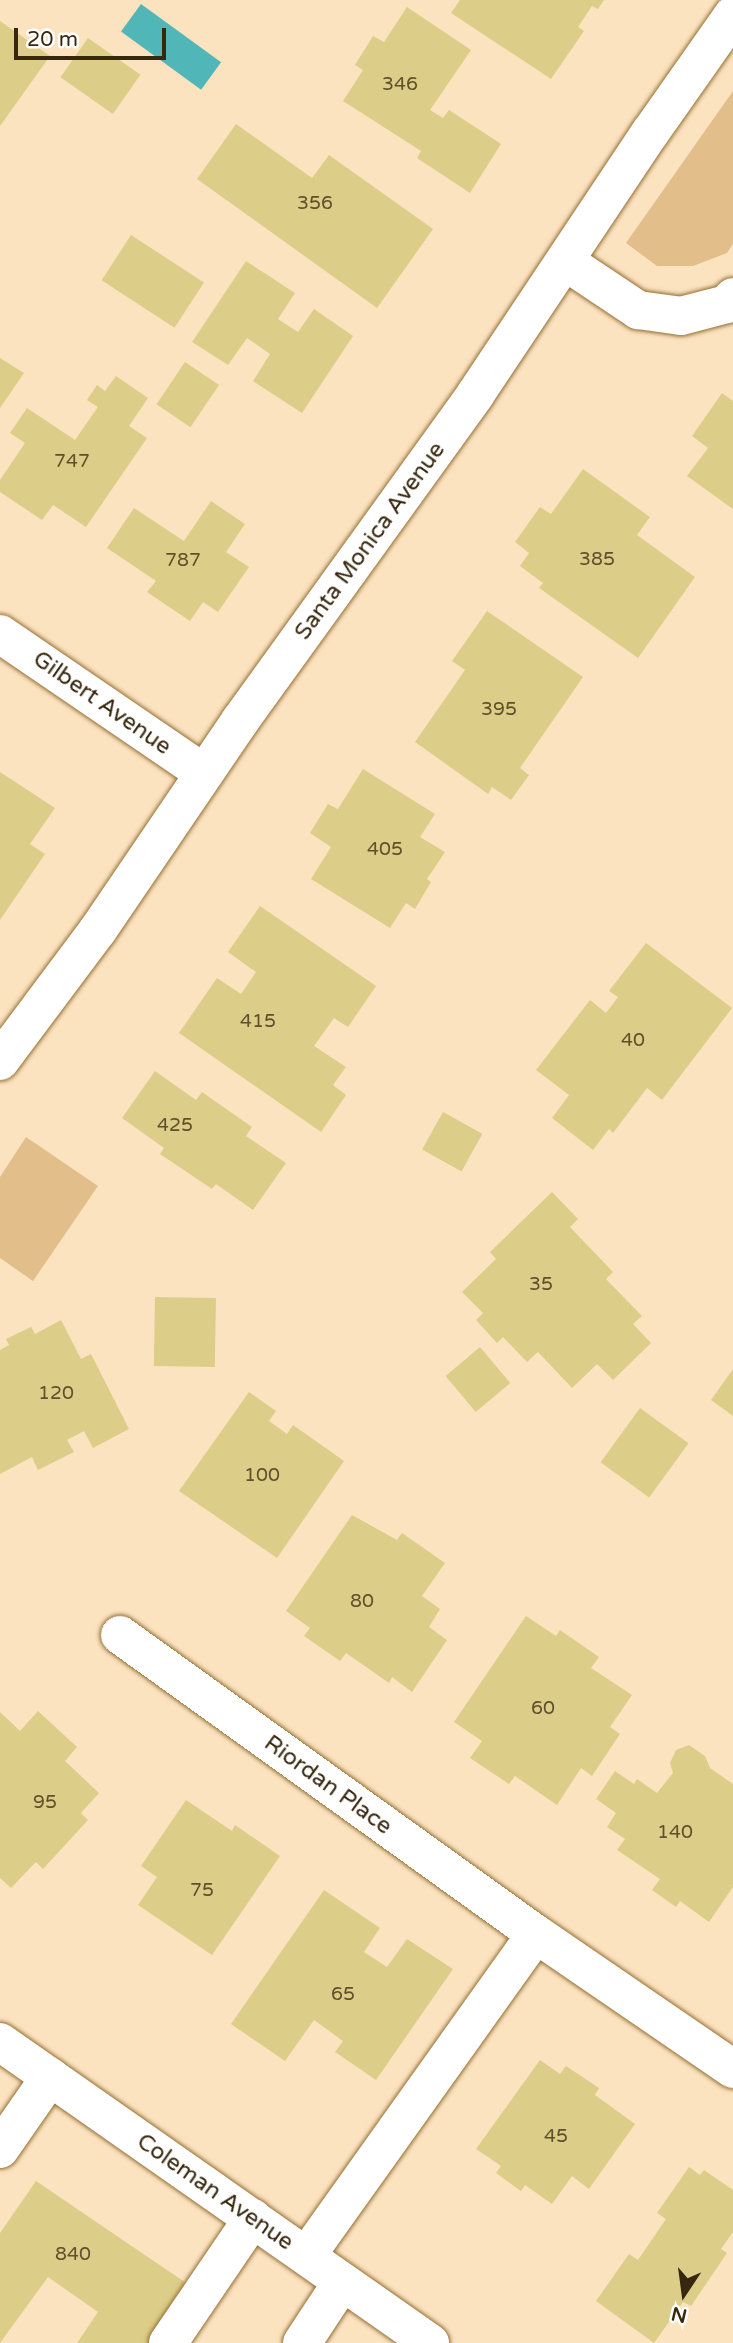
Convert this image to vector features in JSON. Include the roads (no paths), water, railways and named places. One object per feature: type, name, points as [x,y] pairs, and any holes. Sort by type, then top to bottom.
[{"type":"street","name":"Santa Monica Avenue","points":[[0,1061],[106,919],[204,773],[475,396],[650,133],[733,15]]},
{"type":"street","points":[[566,262],[638,310],[681,316],[727,304],[733,297]]},
{"type":"street","name":"Gilbert Avenue","points":[[0,634],[204,773]]},
{"type":"street","name":"Riordan Place","points":[[120,1635],[536,1934],[733,2069]]},
{"type":"street","points":[[307,2256],[536,1934]]},
{"type":"street","name":"Coleman Avenue","points":[[0,2042],[430,2343]]},
{"type":"street","points":[[0,2149],[50,2077]]},
{"type":"street","points":[[168,2343],[253,2218]]},
{"type":"street","points":[[302,2343],[342,2282]]},
{"type":"water","points":[[141,4],[221,62],[201,90],[121,32]]}]
